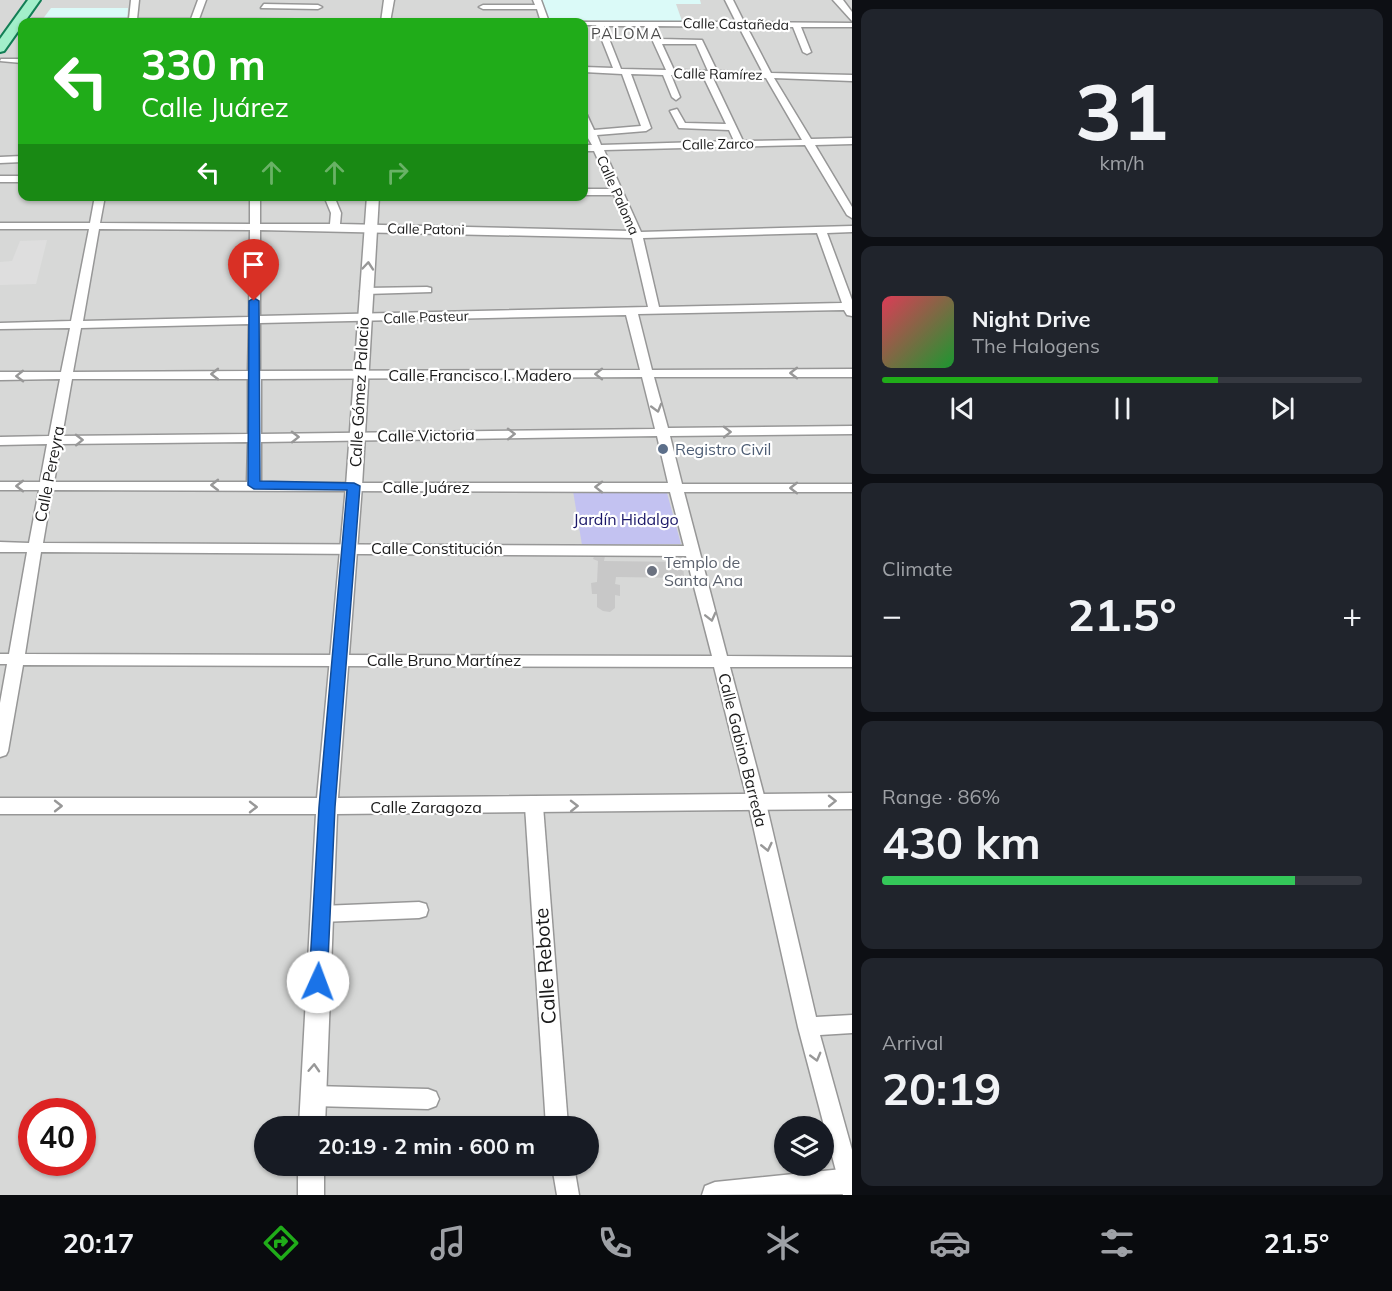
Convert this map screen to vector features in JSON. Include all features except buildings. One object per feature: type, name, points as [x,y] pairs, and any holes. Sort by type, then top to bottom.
[{"type":"main road","points":[[21,18],[34,0]]},
{"type":"main road","points":[[35,18],[47,0]]},
{"type":"main road","points":[[0,48],[18,23]]},
{"type":"main road","points":[[1,63],[18,40]]},
{"type":"street","points":[[133,18],[135,0]]},
{"type":"street","points":[[195,18],[202,0]]},
{"type":"street","points":[[387,18],[388,0]]},
{"type":"street","points":[[729,0],[768,75],[852,215]]},
{"type":"street","points":[[838,0],[852,18]]},
{"type":"street","points":[[262,18],[264,3],[318,7]]},
{"type":"street","points":[[483,7],[538,3],[544,18]]},
{"type":"street","name":"Calle Castañeda","points":[[588,23],[852,25]]},
{"type":"street","points":[[593,133],[645,129],[638,104],[598,23]]},
{"type":"street","points":[[649,23],[669,72],[676,97]]},
{"type":"street","points":[[796,24],[807,52]]},
{"type":"street","points":[[657,41],[696,41],[700,43],[731,127],[740,144]]},
{"type":"street","points":[[1,63],[18,61]]},
{"type":"street","name":"Calle Ramírez","points":[[588,70],[852,78]]},
{"type":"street","points":[[674,111],[682,126],[731,127]]},
{"type":"street","name":"Calle Paloma","points":[[588,124],[638,235],[654,310]]},
{"type":"street","name":"Calle Zarco","points":[[588,147],[852,141]]},
{"type":"street","points":[[0,160],[18,159]]},
{"type":"street","points":[[0,179],[18,179]]},
{"type":"street","points":[[588,192],[618,192]]},
{"type":"street","name":"Calle Pereyra","points":[[0,751],[7,659],[35,548],[99,201]]},
{"type":"street","points":[[254,485],[255,201]]},
{"type":"street","points":[[331,201],[336,213],[336,227]]},
{"type":"street","name":"Calle Gómez Palacio","points":[[312,1116],[327,807],[354,486],[373,201]]},
{"type":"street","name":"Calle Patoni","points":[[0,226],[336,227],[638,235],[852,229]]},
{"type":"street","points":[[821,231],[851,309]]},
{"type":"street","points":[[366,291],[427,290]]},
{"type":"street","name":"Calle Pasteur","points":[[0,326],[631,310],[851,309]]},
{"type":"street","name":"Calle Gabino Barreda","points":[[631,310],[757,802],[808,1027],[851,1184]]},
{"type":"street","name":"Calle Francisco I. Madero","points":[[0,376],[852,373]]},
{"type":"street","name":"Calle Victoria","points":[[0,441],[852,430]]},
{"type":"street","name":"Calle Juárez","points":[[0,486],[852,488]]},
{"type":"street","name":"Calle Constitución","points":[[0,547],[694,551]]},
{"type":"street","name":"Calle Bruno Martínez","points":[[7,659],[852,662]]},
{"type":"street","name":"Calle Zaragoza","points":[[0,806],[534,806],[852,801]]},
{"type":"street","name":"Calle Rebote","points":[[534,806],[556,1116]]},
{"type":"street","points":[[321,914],[419,910]]},
{"type":"street","points":[[808,1027],[852,1024]]},
{"type":"street","points":[[313,1096],[428,1099]]},
{"type":"street","points":[[311,1176],[311,1195]]},
{"type":"street","points":[[565,1176],[568,1195]]},
{"type":"street","points":[[715,1195],[851,1184]]},
{"type":"shaded area","points":[[0,0],[852,0],[852,1195],[0,1195]]},
{"type":"shaded area","points":[[541,0],[700,0],[701,4],[676,4],[682,21],[548,18]]},
{"type":"shaded area","points":[[51,8],[128,8],[127,18],[44,18]]},
{"type":"shaded area","points":[[47,240],[36,284],[0,285],[0,262],[12,261],[20,241]]},
{"type":"shaded area","points":[[595,554],[605,556],[604,561],[683,562],[684,578],[616,577],[615,584],[620,585],[620,596],[615,595],[615,608],[610,612],[603,611],[597,607],[597,594],[592,594],[591,583],[597,582],[598,561],[593,559]]},
{"type":"green space","name":"Jardín Hidalgo","points":[[573,491],[667,493],[681,544],[582,545]]},
{"type":"place","name":"Registro Civil","points":[[663,449]]},
{"type":"place","name":"Templo de Santa Ana","points":[[652,571]]},
{"type":"district","name":"PALOMA","points":[[627,34]]},
{"type":"route","points":[[254,301],[254,485],[354,486],[327,807],[318,982]]}]
